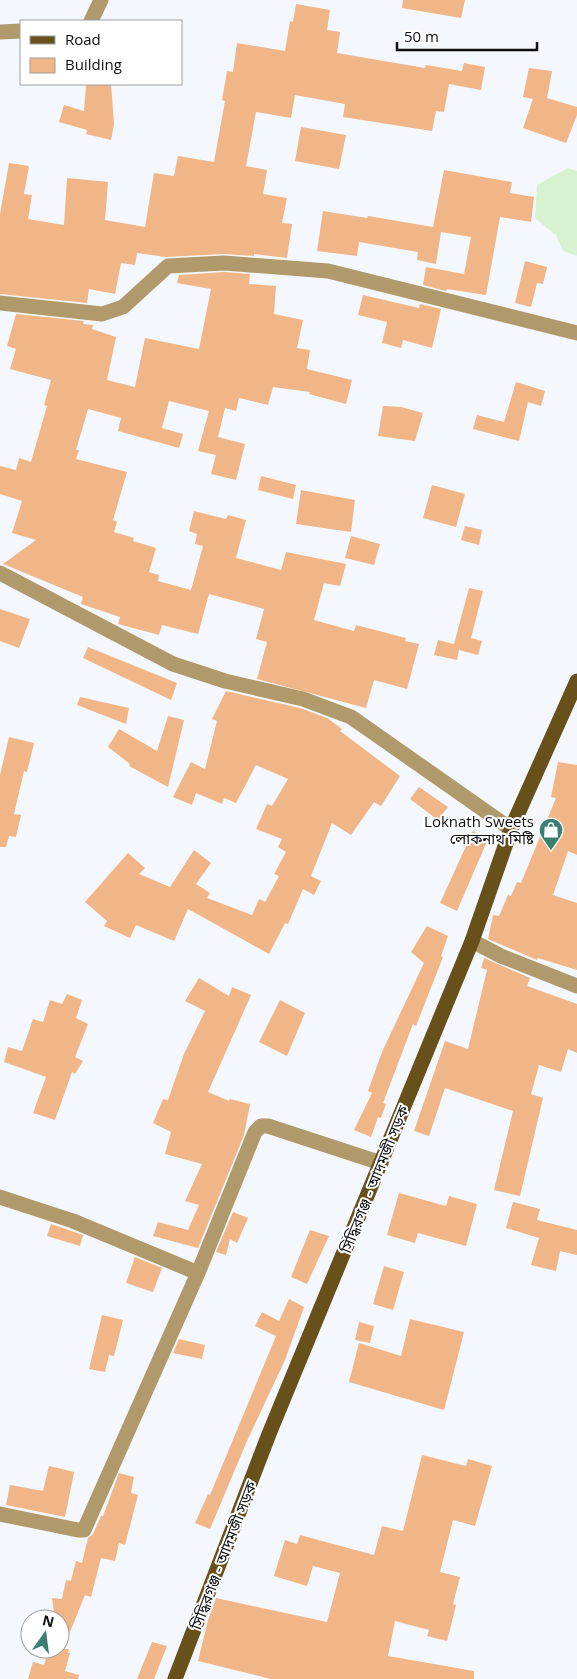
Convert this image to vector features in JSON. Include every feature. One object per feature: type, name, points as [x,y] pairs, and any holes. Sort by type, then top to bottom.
[{"type":"main road","name":"সিদ্ধিরগঞ্জ - আদমজী সড়ক","points":[[175,1679],[269,1434],[472,941],[511,829],[577,681]]},
{"type":"street","points":[[91,20],[101,0]]},
{"type":"street","points":[[0,32],[20,31]]},
{"type":"street","points":[[0,304],[102,314],[123,307],[168,266],[224,263],[328,271],[577,333]]},
{"type":"street","points":[[0,573],[174,664],[225,681],[303,699],[351,717],[511,829]]},
{"type":"street","points":[[472,941],[541,973],[577,986]]},
{"type":"street","points":[[0,1514],[84,1530],[198,1273],[255,1132],[260,1126],[268,1126],[381,1163]]},
{"type":"street","points":[[0,1197],[73,1221],[198,1273]]},
{"type":"green space","points":[[568,168],[577,171],[577,256],[563,251],[556,235],[535,218],[537,185]]},
{"type":"building","points":[[403,0],[465,0],[461,18],[402,8]]},
{"type":"building","points":[[296,4],[330,10],[327,30],[340,32],[337,53],[425,68],[426,65],[462,71],[464,63],[485,67],[481,90],[449,84],[444,112],[436,111],[432,131],[343,117],[345,104],[295,95],[291,118],[256,112],[246,166],[267,170],[263,194],[287,198],[282,223],[292,224],[287,258],[254,254],[254,256],[224,254],[166,257],[137,253],[135,265],[121,263],[115,294],[89,289],[87,303],[0,294],[0,214],[9,163],[29,166],[24,194],[32,195],[28,219],[64,225],[67,178],[108,182],[105,220],[145,227],[154,173],[174,176],[178,156],[214,162],[225,101],[222,100],[227,71],[233,72],[237,43],[285,51],[290,21],[293,22]]},
{"type":"building","points":[[529,68],[552,71],[547,98],[577,107],[577,115],[566,143],[523,128],[533,99],[523,97]]},
{"type":"building","points":[[86,85],[111,85],[114,124],[111,140],[86,134],[87,130],[59,122],[64,105],[84,111]]},
{"type":"building","points":[[301,127],[346,135],[339,169],[295,161]]},
{"type":"building","points":[[444,170],[512,182],[510,193],[534,197],[531,222],[500,217],[486,295],[447,289],[446,291],[423,285],[426,267],[464,274],[471,237],[441,232],[436,264],[417,260],[418,252],[359,242],[357,256],[317,251],[323,211],[367,218],[368,216],[433,227]]},
{"type":"building","points":[[525,261],[547,267],[543,284],[537,283],[531,307],[515,303]]},
{"type":"building","points":[[224,272],[250,274],[249,284],[276,286],[274,314],[303,320],[297,348],[310,350],[307,369],[352,380],[346,404],[309,394],[310,392],[273,387],[268,405],[239,398],[236,411],[225,408],[218,437],[245,444],[236,480],[211,474],[216,455],[198,451],[209,411],[169,401],[162,428],[183,434],[179,448],[118,431],[121,418],[88,409],[76,450],[79,450],[76,459],[127,472],[113,520],[117,522],[114,532],[134,538],[133,541],[156,548],[149,572],[159,575],[158,581],[191,590],[203,546],[195,544],[197,534],[189,531],[194,511],[226,519],[228,515],[246,520],[236,558],[281,570],[286,552],[346,564],[340,586],[324,583],[314,620],[354,631],[356,625],[406,638],[405,641],[419,644],[407,689],[374,680],[366,708],[257,679],[267,642],[256,639],[264,609],[209,594],[198,634],[162,625],[159,635],[118,624],[120,617],[81,604],[83,597],[3,564],[36,540],[12,533],[22,501],[0,494],[0,466],[16,470],[19,458],[31,462],[47,406],[44,405],[51,380],[10,369],[16,349],[7,346],[16,314],[84,321],[83,324],[93,325],[92,329],[116,337],[107,380],[135,387],[145,338],[199,349],[211,289],[177,283],[179,275]]},
{"type":"building","points":[[363,295],[419,308],[420,304],[441,309],[432,348],[403,340],[401,348],[382,343],[387,322],[358,315]]},
{"type":"building","points":[[516,382],[545,391],[541,406],[528,402],[519,441],[473,429],[477,415],[504,422]]},
{"type":"building","points":[[383,406],[401,407],[423,413],[415,441],[378,436]]},
{"type":"building","points":[[261,476],[296,485],[293,499],[258,490]]},
{"type":"building","points":[[432,485],[465,494],[456,527],[423,518]]},
{"type":"building","points":[[301,490],[355,500],[351,532],[296,524]]},
{"type":"building","points":[[465,526],[482,530],[479,545],[461,540]]},
{"type":"building","points":[[351,536],[380,544],[374,565],[345,558]]},
{"type":"building","points":[[469,588],[483,591],[471,638],[482,641],[478,655],[459,650],[457,660],[434,655],[438,640],[454,644]]},
{"type":"building","points":[[0,609],[30,619],[19,648],[0,641]]},
{"type":"building","points":[[88,647],[177,683],[171,700],[83,658]]},
{"type":"building","points":[[226,691],[300,708],[327,718],[342,729],[340,731],[400,776],[381,806],[374,802],[351,835],[332,823],[311,876],[321,881],[314,895],[303,889],[288,924],[285,923],[269,954],[188,909],[174,941],[136,925],[130,938],[104,926],[107,921],[85,902],[128,853],[145,868],[139,874],[170,887],[194,850],[211,863],[196,884],[210,893],[207,898],[252,915],[259,899],[265,902],[279,876],[274,874],[286,852],[278,847],[282,839],[256,829],[267,804],[272,806],[288,779],[256,765],[236,803],[224,798],[222,804],[196,793],[192,805],[173,797],[191,762],[205,769],[217,721],[212,719]]},
{"type":"building","points":[[80,697],[129,708],[126,724],[77,705]]},
{"type":"building","points":[[168,716],[184,720],[168,787],[129,766],[130,764],[108,747],[119,729],[157,751]]},
{"type":"building","points":[[9,737],[34,743],[27,772],[24,771],[14,814],[21,815],[16,837],[9,836],[6,847],[0,847],[0,775]]},
{"type":"building","points":[[558,762],[577,765],[577,855],[568,851],[553,895],[577,903],[577,970],[538,958],[537,960],[488,939],[493,915],[499,916],[508,895],[511,896],[517,882],[521,883],[556,798],[551,797]]},
{"type":"building","points":[[419,787],[448,807],[438,820],[410,799]]},
{"type":"building","points":[[473,831],[488,839],[457,911],[440,903]]},
{"type":"building","points":[[427,926],[448,936],[441,956],[443,957],[416,1026],[413,1024],[383,1103],[386,1104],[381,1118],[378,1117],[371,1137],[354,1130],[372,1093],[368,1091],[382,1052],[424,963],[411,952]]},
{"type":"building","points":[[484,958],[530,978],[527,986],[577,1004],[577,1053],[568,1049],[561,1072],[539,1065],[531,1094],[543,1098],[520,1196],[494,1190],[513,1111],[445,1088],[429,1136],[414,1131],[445,1041],[468,1049],[487,970],[481,968]]},
{"type":"building","points":[[199,978],[229,996],[232,987],[251,995],[208,1092],[229,1101],[230,1099],[250,1104],[244,1135],[198,1248],[153,1236],[158,1222],[188,1230],[199,1205],[185,1201],[202,1164],[165,1154],[171,1132],[153,1123],[163,1099],[168,1100],[184,1054],[205,1011],[185,1001]]},
{"type":"building","points":[[67,994],[82,1000],[76,1018],[88,1024],[75,1057],[83,1061],[75,1074],[72,1072],[55,1120],[33,1113],[46,1077],[4,1062],[8,1047],[22,1051],[33,1019],[43,1022],[50,1000],[62,1004]]},
{"type":"building","points":[[280,1000],[305,1013],[287,1056],[259,1042]]},
{"type":"building","points":[[399,1193],[446,1206],[449,1196],[477,1204],[466,1246],[418,1233],[415,1243],[387,1235]]},
{"type":"building","points":[[513,1202],[540,1209],[537,1220],[577,1230],[577,1255],[560,1251],[556,1271],[531,1265],[539,1238],[506,1228]]},
{"type":"building","points":[[233,1212],[248,1218],[237,1243],[230,1239],[226,1255],[216,1252]]},
{"type":"building","points":[[51,1224],[83,1235],[80,1246],[47,1236]]},
{"type":"building","points":[[310,1230],[329,1236],[307,1284],[291,1277]]},
{"type":"building","points":[[135,1257],[162,1268],[153,1292],[126,1283]]},
{"type":"building","points":[[384,1266],[404,1272],[393,1310],[373,1304]]},
{"type":"building","points":[[289,1299],[304,1307],[285,1360],[247,1441],[210,1529],[195,1523],[208,1494],[210,1495],[276,1336],[255,1326],[262,1312],[279,1321]]},
{"type":"building","points":[[102,1315],[123,1320],[114,1356],[109,1355],[105,1372],[89,1369]]},
{"type":"building","points":[[410,1319],[464,1332],[444,1410],[349,1382],[359,1343],[401,1356]]},
{"type":"building","points":[[359,1322],[374,1326],[370,1343],[355,1340]]},
{"type":"building","points":[[179,1339],[205,1345],[202,1359],[173,1353]]},
{"type":"building","points":[[422,1455],[466,1466],[468,1459],[492,1466],[475,1526],[453,1520],[440,1572],[460,1577],[453,1604],[456,1605],[447,1641],[427,1636],[429,1630],[395,1621],[388,1656],[474,1671],[474,1679],[271,1679],[198,1661],[208,1620],[216,1598],[327,1622],[340,1573],[313,1566],[307,1586],[274,1576],[285,1540],[297,1544],[300,1535],[374,1555],[382,1526],[403,1531]]},
{"type":"building","points":[[49,1466],[74,1472],[65,1517],[6,1505],[10,1485],[43,1491]]},
{"type":"building","points":[[119,1473],[134,1477],[131,1493],[138,1495],[125,1545],[119,1543],[115,1561],[101,1558],[91,1597],[85,1595],[70,1632],[70,1609],[54,1609],[52,1598],[62,1599],[66,1580],[71,1581],[76,1561],[82,1563],[88,1538],[93,1534],[101,1516],[103,1516]]},
{"type":"building","points":[[152,1642],[167,1646],[154,1679],[137,1679]]},
{"type":"building","points":[[46,1659],[68,1659],[65,1671],[79,1675],[78,1679],[28,1679],[33,1662],[44,1665]]},
{"type":"place","name":"Loknath Sweets লোকনাথ মিষ্টি","points":[[551,851]]}]
